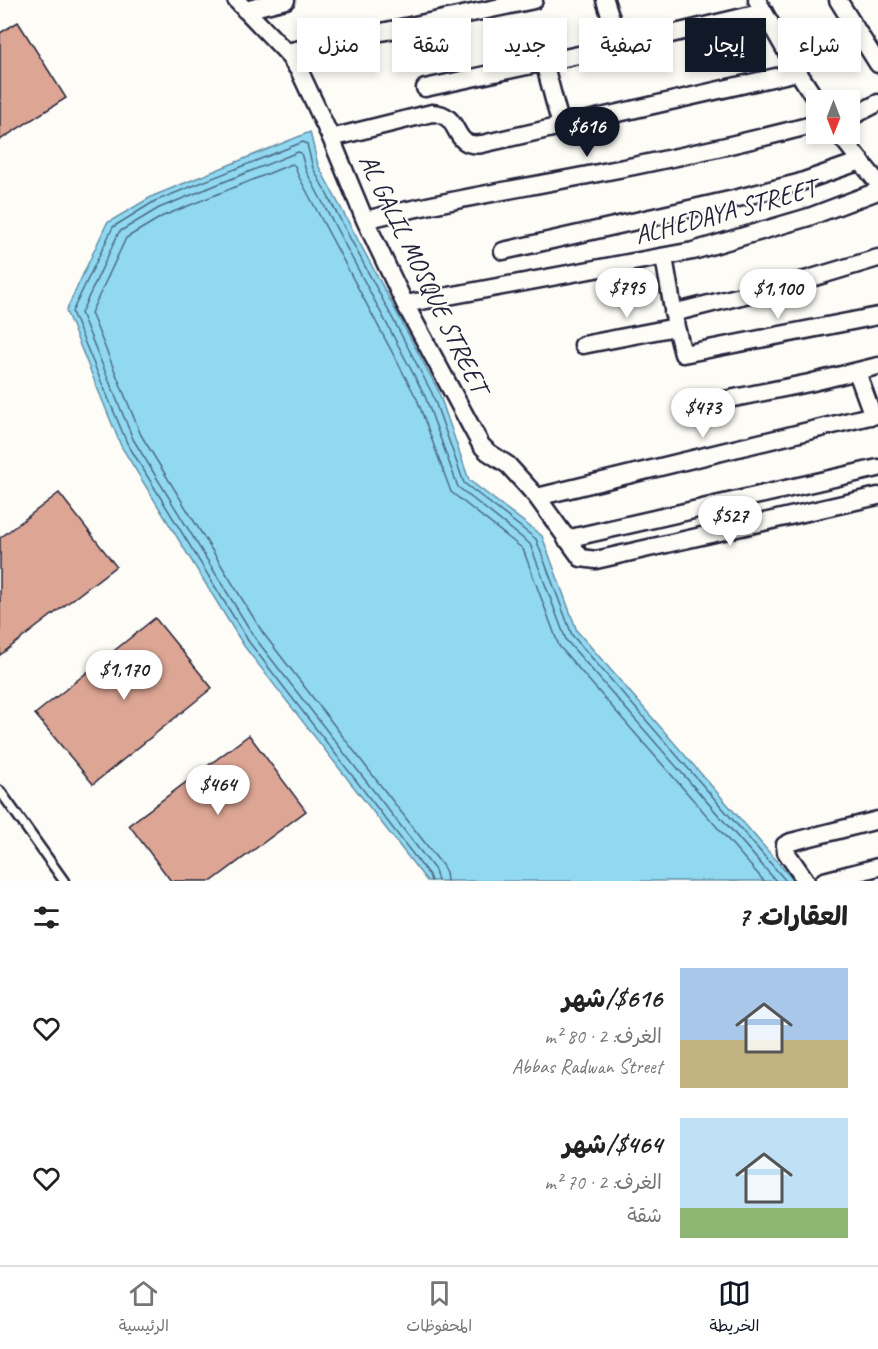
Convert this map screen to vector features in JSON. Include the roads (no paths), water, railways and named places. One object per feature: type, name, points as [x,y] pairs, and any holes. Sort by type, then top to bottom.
[{"type":"street","points":[[240,5],[286,0]]},
{"type":"street","points":[[286,52],[534,0]]},
{"type":"street","points":[[605,0],[611,18]]},
{"type":"street","points":[[838,0],[878,64]]},
{"type":"street","name":"AL GALIL MOSQUE STREET","points":[[240,5],[286,52],[300,72],[331,138],[364,220],[405,304],[481,445],[508,465],[537,497],[581,558],[596,560],[878,496]]},
{"type":"street","points":[[673,31],[761,6],[778,36]]},
{"type":"street","points":[[425,88],[498,72]]},
{"type":"street","points":[[547,72],[561,126]]},
{"type":"street","points":[[331,138],[432,113],[445,115],[450,119],[461,140],[476,145],[798,72],[810,90]]},
{"type":"street","points":[[860,112],[878,103]]},
{"type":"street","points":[[364,220],[455,200],[597,174],[806,127]]},
{"type":"street","points":[[847,144],[878,183]]},
{"type":"street","points":[[503,251],[798,183],[861,161]]},
{"type":"street","name":"ALHEDAYA STREET","points":[[405,304],[663,257],[732,240],[836,208],[878,191]]},
{"type":"street","points":[[663,257],[681,352],[686,355],[878,316]]},
{"type":"street","points":[[583,345],[675,320],[878,258]]},
{"type":"street","points":[[699,405],[878,366]]},
{"type":"street","points":[[537,497],[876,415],[857,372]]},
{"type":"street","points":[[566,539],[878,468]]},
{"type":"street","points":[[806,881],[784,846],[791,842],[878,820]]},
{"type":"street","points":[[824,881],[878,867]]},
{"type":"lane","points":[[0,791],[64,881]]},
{"type":"water","points":[[310,132],[318,165],[438,390],[469,480],[542,536],[577,631],[794,881],[427,881],[244,646],[121,446],[66,311],[107,223],[153,196]]}]
